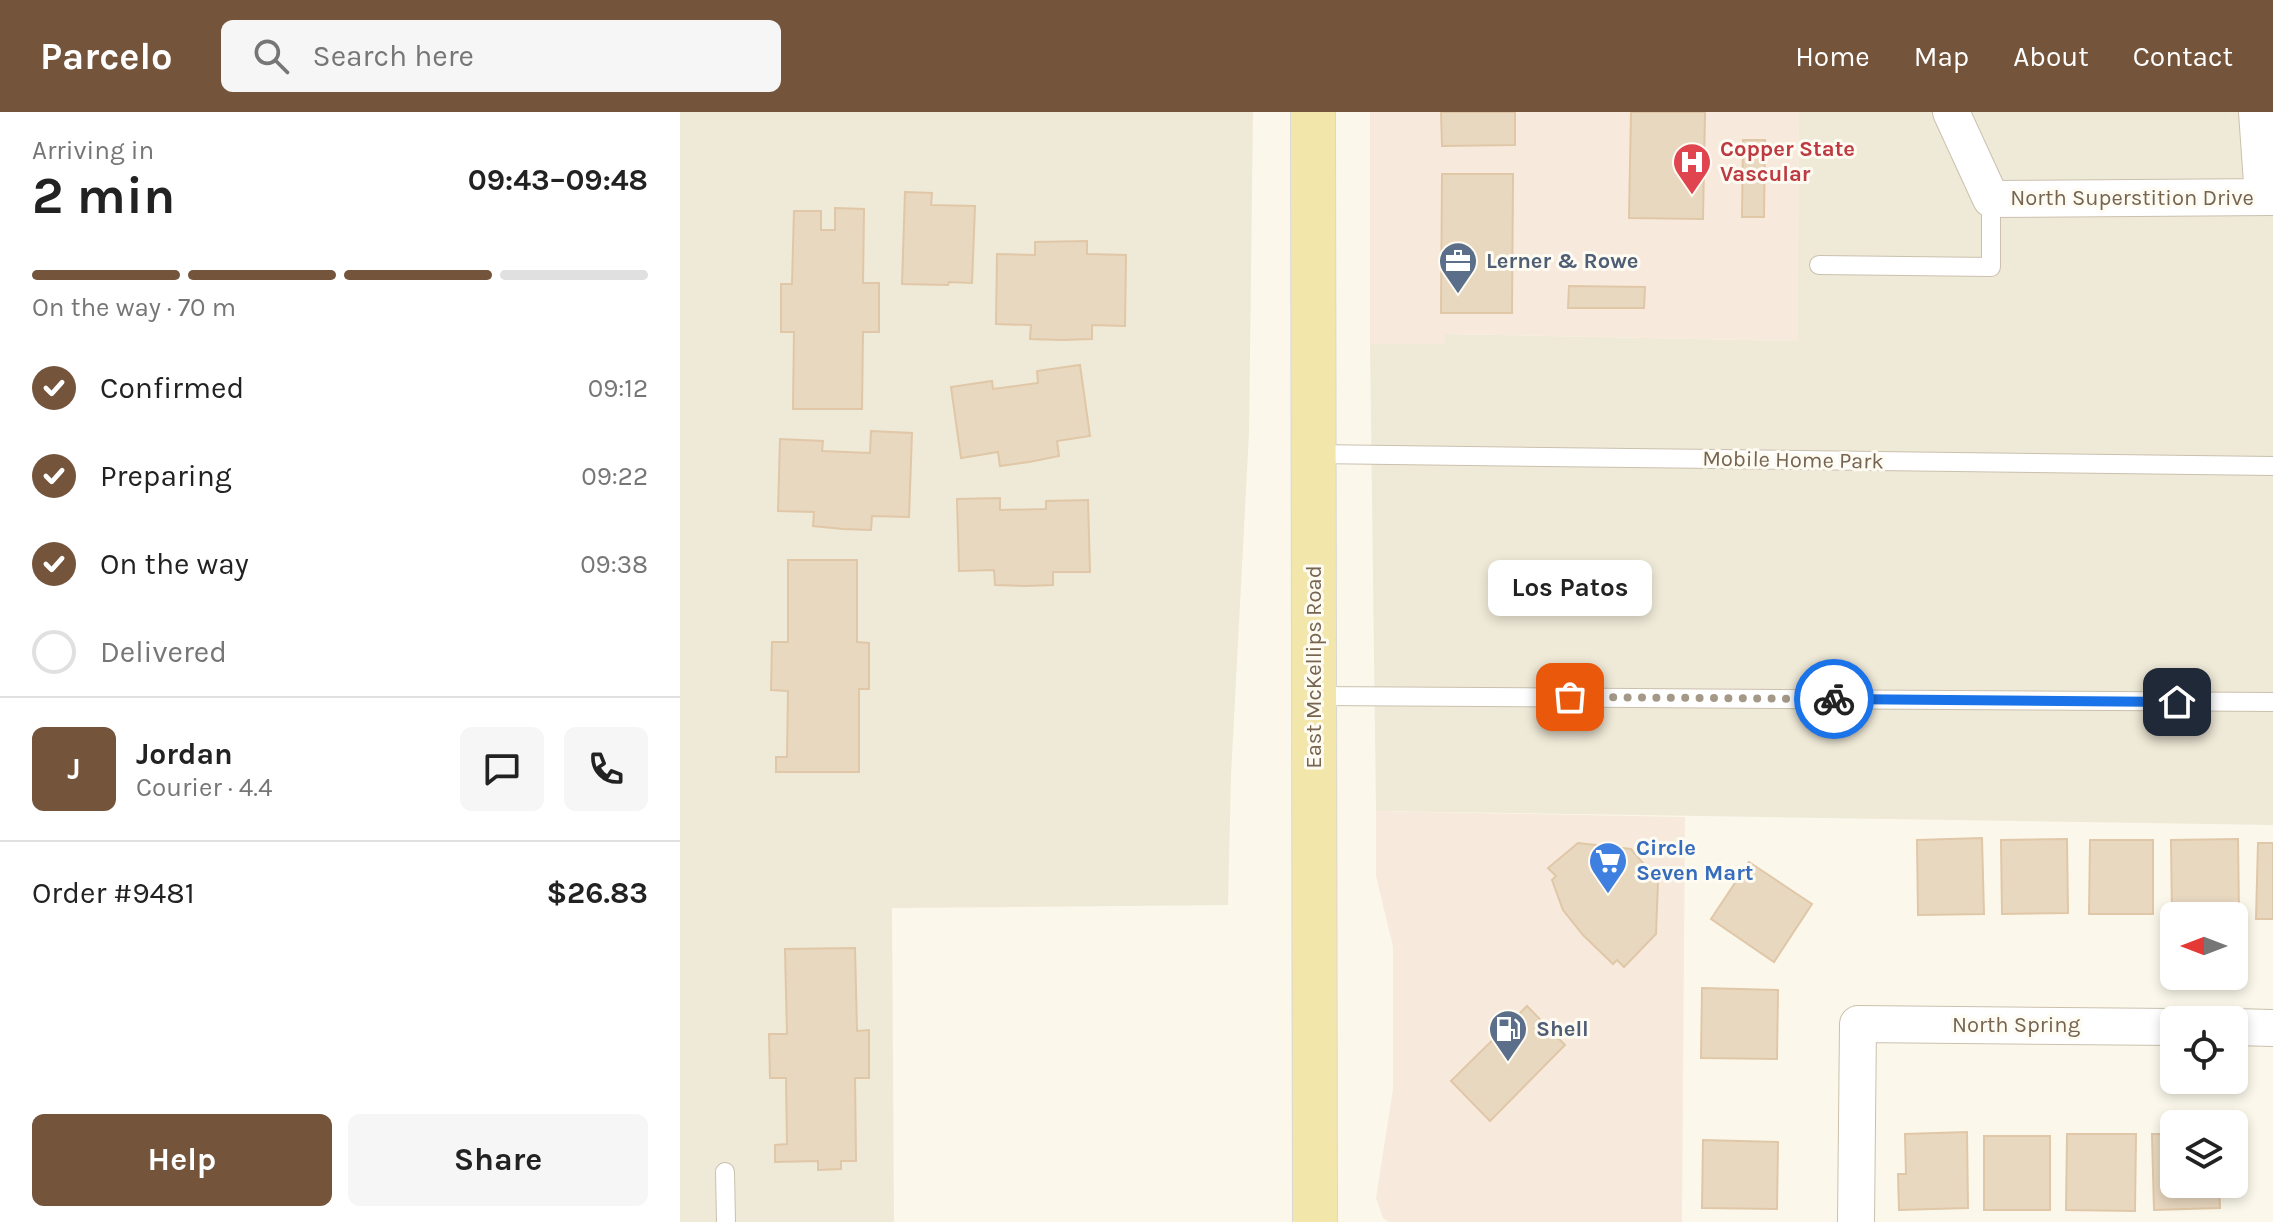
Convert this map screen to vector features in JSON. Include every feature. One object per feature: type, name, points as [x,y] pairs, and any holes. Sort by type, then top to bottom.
[{"type":"main road","name":"East McKellips Road","points":[[1313,112],[1315,1222]]},
{"type":"street","points":[[1951,112],[1991,199]]},
{"type":"street","points":[[2257,112],[2268,197]]},
{"type":"street","name":"North Superstition Drive","points":[[1991,199],[2268,197]]},
{"type":"street","name":"North Spring","points":[[1856,1222],[1858,1024],[2160,1027]]},
{"type":"street","points":[[2248,1027],[2273,1028]]},
{"type":"lane","points":[[1819,265],[1991,267],[1991,199]]},
{"type":"lane","name":"Mobile Home Park","points":[[1314,454],[2273,466]]},
{"type":"lane","points":[[1314,696],[2273,702]]},
{"type":"lane","points":[[725,1172],[726,1222]]},
{"type":"shaded area","points":[[680,112],[1253,112],[1249,433],[1231,775],[1228,905],[892,908],[894,1222],[680,1222]]},
{"type":"shaded area","points":[[1370,112],[1799,112],[1798,341],[1445,334],[1445,344],[1370,344]]},
{"type":"shaded area","points":[[1799,112],[2273,112],[2273,825],[1376,811],[1370,344],[1445,344],[1445,334],[1797,341]]},
{"type":"shaded area","points":[[1376,811],[1685,817],[1682,1222],[1389,1222],[1383,1218],[1376,1198],[1393,1089],[1393,947],[1376,876]]},
{"type":"building","points":[[1441,112],[1515,112],[1515,145],[1442,146]]},
{"type":"building","points":[[1631,112],[1705,112],[1703,219],[1629,218]]},
{"type":"building","points":[[1743,140],[1765,140],[1764,217],[1742,217]]},
{"type":"building","points":[[1442,174],[1513,174],[1512,313],[1441,313]]},
{"type":"building","points":[[905,192],[932,193],[931,205],[975,206],[972,283],[902,284]]},
{"type":"building","points":[[835,208],[864,209],[863,283],[879,283],[879,332],[863,332],[862,409],[793,409],[794,332],[781,332],[781,284],[792,284],[794,211],[821,211],[821,230],[835,230]]},
{"type":"building","points":[[1087,241],[1087,254],[1126,255],[1125,326],[1092,325],[1092,339],[1062,340],[1030,339],[1031,325],[996,324],[997,254],[1035,255],[1035,242]]},
{"type":"building","points":[[1569,286],[1645,287],[1644,308],[1568,308]]},
{"type":"building","points":[[1080,365],[1090,436],[1057,441],[1059,456],[1029,462],[1000,466],[998,452],[961,458],[951,387],[992,381],[993,389],[1038,383],[1037,371]]},
{"type":"building","points":[[871,431],[912,433],[909,517],[872,516],[871,530],[843,529],[813,526],[814,512],[778,511],[780,439],[823,441],[822,451],[870,453]]},
{"type":"building","points":[[1000,498],[1000,510],[1046,509],[1046,501],[1088,500],[1090,572],[1053,572],[1053,585],[1025,586],[995,585],[994,570],[959,571],[957,499]]},
{"type":"building","points":[[788,560],[857,560],[857,642],[869,643],[869,689],[859,689],[859,772],[776,772],[776,757],[787,757],[788,691],[771,690],[772,642],[788,642]]},
{"type":"building","points":[[1982,838],[1984,914],[1918,915],[1917,840]]},
{"type":"building","points":[[2067,839],[2068,913],[2002,914],[2001,840]]},
{"type":"building","points":[[2238,839],[2239,902],[2172,902],[2171,840]]},
{"type":"building","points":[[2090,840],[2153,840],[2153,914],[2089,914]]},
{"type":"building","name":"Circle Seven Mart","points":[[1578,843],[1631,849],[1658,881],[1656,934],[1624,967],[1617,960],[1613,964],[1563,910],[1552,880],[1556,876],[1548,868]]},
{"type":"building","points":[[2258,843],[2273,843],[2273,919],[2256,919]]},
{"type":"building","points":[[1749,862],[1812,904],[1774,962],[1711,919]]},
{"type":"building","points":[[855,948],[857,1031],[869,1030],[869,1078],[855,1078],[856,1161],[841,1161],[841,1169],[818,1170],[818,1161],[775,1162],[775,1145],[787,1144],[786,1078],[770,1078],[769,1034],[787,1034],[785,949]]},
{"type":"building","points":[[1702,988],[1778,990],[1777,1059],[1701,1058]]},
{"type":"building","name":"Shell","points":[[1527,1006],[1565,1045],[1490,1121],[1451,1081]]},
{"type":"building","points":[[1967,1132],[1968,1208],[1899,1210],[1898,1174],[1906,1174],[1905,1134]]},
{"type":"building","points":[[2067,1134],[2136,1134],[2135,1211],[2066,1210]]},
{"type":"building","points":[[2152,1134],[2160,1134],[2160,1198],[2220,1198],[2220,1208],[2154,1210]]},
{"type":"building","points":[[1984,1136],[2050,1136],[2050,1210],[1984,1210]]},
{"type":"building","points":[[1703,1140],[1778,1142],[1777,1209],[1702,1208]]},
{"type":"way so far","points":[[1570,697],[1834,699]]},
{"type":"place","name":"Copper State Vascular","points":[[1692,196]]},
{"type":"place","name":"Lerner & Rowe","points":[[1458,295]]},
{"type":"place","name":"Los Patos","points":[[1570,697]]},
{"type":"place","name":"Circle Seven Mart","points":[[1608,895]]},
{"type":"place","name":"Shell","points":[[1508,1063]]},
{"type":"route","points":[[1834,699],[2177,702]]}]
